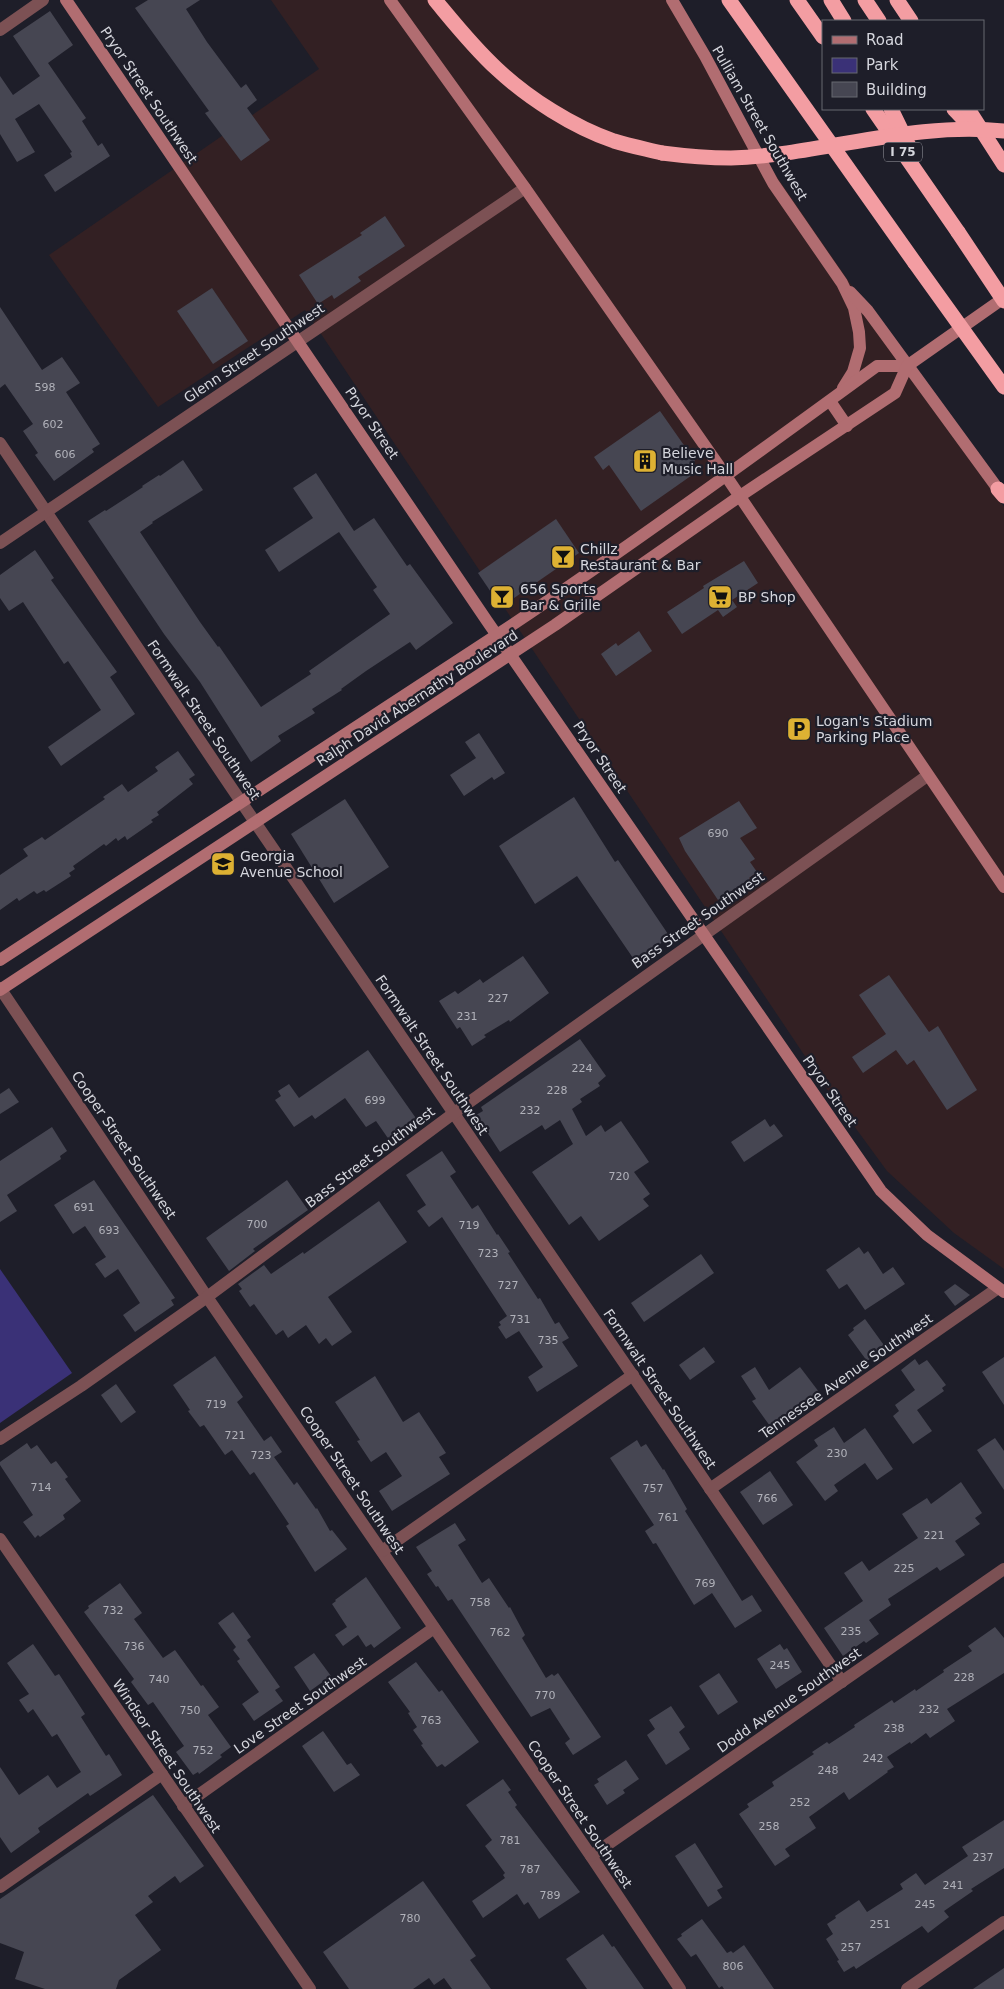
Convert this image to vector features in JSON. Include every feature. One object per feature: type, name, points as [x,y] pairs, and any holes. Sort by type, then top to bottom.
[{"type":"highway","points":[[435,0],[497,69],[535,100],[581,126],[613,140],[662,153],[732,158],[912,134],[960,130],[1004,131]]},
{"type":"highway","points":[[729,0],[1004,386]]},
{"type":"highway","points":[[797,0],[822,36]]},
{"type":"highway","points":[[830,0],[843,20]]},
{"type":"highway","points":[[865,0],[878,20]]},
{"type":"highway","points":[[898,0],[910,20]]},
{"type":"highway","name":"I 75","points":[[873,110],[933,194],[1004,299]]},
{"type":"highway","points":[[891,110],[933,194]]},
{"type":"highway","points":[[955,110],[1001,160]]},
{"type":"highway","points":[[969,110],[1001,160]]},
{"type":"main road","name":"Pryor Street Southwest","points":[[66,0],[207,207]]},
{"type":"main road","points":[[390,0],[525,188],[740,496],[927,776],[1004,887]]},
{"type":"main road","name":"Pulliam Street Southwest","points":[[672,0],[705,56],[773,183],[842,283],[868,311],[1002,494]]},
{"type":"main road","name":"Pryor Street","points":[[207,207],[511,654],[881,1191],[926,1234],[1001,1290]]},
{"type":"main road","name":"Pulliam Street Southwest","points":[[840,393],[853,372],[860,348],[854,308],[842,283]]},
{"type":"main road","points":[[907,366],[1004,299]]},
{"type":"main road","name":"Ralph David Abernathy Boulevard","points":[[0,960],[498,634],[726,476],[876,366],[907,366],[895,393],[847,426],[740,496],[511,654],[0,989]]},
{"type":"main road","points":[[830,401],[847,426]]},
{"type":"street","points":[[0,30],[43,0]]},
{"type":"street","name":"Glenn Street Southwest","points":[[0,543],[525,188]]},
{"type":"street","name":"Formwalt Street Southwest","points":[[0,443],[242,803],[842,1682]]},
{"type":"street","name":"Bass Street Southwest","points":[[0,1439],[81,1386],[207,1297],[454,1113],[927,776]]},
{"type":"street","name":"Cooper Street Southwest","points":[[0,989],[207,1297],[591,1856],[680,1989]]},
{"type":"street","name":"Tennessee Avenue Southwest","points":[[710,1489],[1001,1290]]},
{"type":"street","points":[[382,1551],[633,1375]]},
{"type":"street","name":"Windsor Street Southwest","points":[[0,1539],[310,1989]]},
{"type":"street","name":"Dodd Avenue Southwest","points":[[591,1856],[1004,1569]]},
{"type":"street","name":"Love Street Southwest","points":[[183,1806],[434,1628]]},
{"type":"street","points":[[0,1886],[162,1774]]},
{"type":"street","points":[[907,1989],[1004,1922]]},
{"type":"shaded area","points":[[271,0],[673,0],[753,142],[1004,507],[1004,1269],[954,1233],[887,1171],[827,1089],[305,310],[158,407],[49,255],[319,69]]},
{"type":"green space","points":[[0,1269],[72,1373],[0,1423]]},
{"type":"building","points":[[148,0],[200,0],[186,9],[207,42],[241,88],[246,84],[257,100],[247,108],[270,140],[241,161],[205,113],[209,111],[135,8]]},
{"type":"building","points":[[50,11],[73,45],[48,63],[86,118],[82,121],[98,146],[102,143],[110,156],[55,192],[44,175],[72,157],[70,153],[72,152],[39,104],[15,119],[35,152],[17,162],[0,134],[0,76],[13,95],[40,76],[13,36]]},
{"type":"building","points":[[385,216],[405,246],[358,277],[361,281],[334,299],[332,295],[318,304],[299,275],[362,235],[360,233]]},
{"type":"building","points":[[212,288],[248,341],[213,364],[177,311]]},
{"type":"building","points":[[0,307],[42,370],[62,357],[80,383],[66,392],[100,444],[92,449],[94,452],[54,481],[35,455],[38,453],[23,431],[33,424],[5,384],[0,388]]},
{"type":"building","name":"Believe Music Hall","points":[[660,411],[695,461],[690,464],[695,473],[641,511],[609,465],[603,470],[594,457]]},
{"type":"building","points":[[183,460],[203,490],[152,522],[140,532],[200,622],[261,707],[311,674],[309,671],[390,614],[373,590],[377,587],[339,532],[279,572],[265,550],[313,518],[293,488],[316,473],[354,531],[374,518],[407,566],[410,564],[453,623],[416,650],[410,642],[366,671],[342,690],[312,709],[315,713],[278,736],[281,741],[251,762],[200,682],[164,634],[88,521]]},
{"type":"building","points":[[556,519],[579,553],[501,607],[478,573]]},
{"type":"building","points":[[35,550],[54,578],[51,580],[117,672],[110,677],[135,714],[61,766],[48,747],[101,710],[68,661],[64,664],[23,602],[9,611],[0,598],[0,575]]},
{"type":"building","points":[[744,561],[758,583],[732,600],[737,607],[723,617],[718,610],[682,634],[667,612],[704,588],[703,586]]},
{"type":"building","points":[[639,631],[652,651],[616,676],[601,654],[616,643],[618,646]]},
{"type":"building","points":[[479,733],[505,773],[494,780],[492,777],[464,796],[450,775],[476,758],[465,742]]},
{"type":"building","points":[[178,751],[195,775],[189,779],[193,784],[157,812],[159,815],[151,820],[153,822],[127,840],[125,836],[118,841],[116,838],[106,846],[104,844],[73,866],[75,869],[69,873],[71,876],[46,892],[44,890],[37,894],[34,891],[19,901],[17,898],[0,910],[0,875],[28,856],[23,849],[42,837],[45,840],[105,799],[103,797],[122,784],[128,792],[158,771],[155,767]]},
{"type":"building","points":[[574,797],[615,862],[618,860],[670,937],[635,961],[577,876],[535,904],[499,846]]},
{"type":"building","points":[[345,799],[389,867],[334,903],[291,834]]},
{"type":"building","points":[[739,801],[757,828],[740,838],[755,859],[750,862],[757,872],[750,879],[718,900],[685,851],[679,838]]},
{"type":"building","points":[[523,956],[549,993],[510,1022],[509,1020],[484,1035],[486,1037],[472,1046],[460,1027],[457,1029],[439,1001],[455,991],[458,994],[480,979],[483,983]]},
{"type":"building","points":[[889,975],[929,1032],[938,1026],[977,1090],[947,1110],[914,1060],[907,1065],[896,1050],[863,1073],[852,1057],[886,1034],[859,995]]},
{"type":"building","points":[[580,1039],[606,1076],[598,1083],[600,1086],[580,1099],[582,1102],[572,1109],[586,1136],[601,1125],[605,1132],[621,1121],[649,1162],[634,1172],[650,1194],[643,1199],[649,1206],[599,1241],[581,1216],[569,1225],[532,1172],[573,1144],[560,1120],[545,1130],[542,1125],[500,1152],[476,1115],[483,1111],[481,1107]]},
{"type":"building","points":[[368,1050],[420,1124],[392,1144],[376,1121],[366,1127],[345,1098],[315,1119],[312,1115],[294,1127],[275,1100],[281,1096],[278,1091],[289,1084],[299,1098]]},
{"type":"building","points":[[9,1088],[19,1102],[0,1114],[0,1094]]},
{"type":"building","points":[[765,1119],[770,1127],[774,1124],[783,1136],[744,1162],[731,1142]]},
{"type":"building","points":[[52,1127],[67,1151],[60,1156],[61,1159],[7,1195],[17,1211],[0,1222],[0,1161]]},
{"type":"building","points":[[442,1151],[456,1172],[450,1176],[472,1209],[478,1205],[510,1252],[508,1253],[538,1299],[540,1298],[555,1324],[559,1322],[569,1338],[562,1342],[578,1366],[537,1392],[528,1377],[543,1367],[519,1331],[506,1339],[498,1327],[501,1325],[499,1322],[507,1316],[442,1217],[429,1227],[417,1211],[426,1205],[406,1175]]},
{"type":"building","points":[[94,1180],[175,1298],[171,1300],[174,1305],[135,1332],[123,1315],[140,1303],[118,1269],[105,1278],[95,1264],[106,1257],[85,1226],[73,1234],[54,1205]]},
{"type":"building","points":[[287,1180],[308,1210],[253,1249],[255,1251],[229,1271],[206,1238]]},
{"type":"building","points":[[379,1201],[407,1242],[328,1297],[352,1332],[332,1346],[326,1338],[319,1344],[306,1325],[288,1338],[283,1330],[276,1335],[254,1304],[250,1307],[239,1291],[242,1289],[238,1284],[264,1265],[271,1274],[303,1252],[304,1254]]},
{"type":"building","points":[[859,1247],[864,1254],[868,1251],[883,1274],[893,1267],[905,1284],[865,1310],[847,1284],[839,1289],[826,1270]]},
{"type":"building","points":[[701,1254],[714,1273],[644,1322],[631,1303]]},
{"type":"building","points":[[955,1284],[970,1295],[955,1306],[944,1292]]},
{"type":"building","points":[[865,1319],[886,1348],[867,1361],[848,1335],[854,1330],[853,1328]]},
{"type":"building","points":[[704,1347],[715,1362],[690,1380],[679,1365]]},
{"type":"building","points":[[215,1356],[243,1397],[237,1402],[264,1441],[271,1436],[282,1452],[274,1457],[294,1485],[297,1482],[317,1508],[330,1531],[332,1530],[347,1549],[315,1572],[286,1526],[289,1524],[254,1472],[250,1475],[232,1450],[225,1455],[204,1425],[200,1427],[188,1411],[190,1410],[173,1385]]},
{"type":"building","points":[[1004,1357],[1004,1405],[982,1372]]},
{"type":"building","points":[[915,1359],[919,1365],[927,1360],[946,1385],[942,1388],[944,1391],[917,1410],[932,1431],[913,1444],[893,1416],[899,1411],[895,1405],[915,1390],[901,1370]]},
{"type":"building","points":[[755,1367],[769,1390],[800,1367],[819,1392],[770,1426],[752,1401],[756,1399],[741,1376]]},
{"type":"building","points":[[375,1376],[403,1422],[419,1412],[446,1453],[439,1457],[450,1474],[392,1511],[379,1491],[402,1476],[386,1452],[371,1462],[357,1441],[360,1440],[335,1402]]},
{"type":"building","points":[[116,1384],[136,1412],[121,1423],[101,1395]]},
{"type":"building","points":[[834,1427],[844,1443],[865,1428],[893,1469],[877,1480],[865,1463],[834,1485],[838,1491],[825,1501],[796,1462],[818,1446],[814,1440]]},
{"type":"building","points":[[995,1438],[1004,1451],[1004,1490],[977,1450]]},
{"type":"building","points":[[637,1440],[641,1447],[646,1444],[664,1469],[687,1509],[685,1511],[742,1601],[752,1595],[762,1611],[735,1628],[712,1593],[694,1605],[656,1543],[653,1544],[645,1531],[654,1525],[610,1458]]},
{"type":"building","points":[[27,1443],[31,1449],[37,1445],[51,1464],[56,1461],[68,1477],[65,1479],[81,1501],[63,1515],[65,1519],[40,1537],[38,1535],[35,1538],[23,1522],[33,1515],[0,1465],[0,1462]]},
{"type":"building","points":[[770,1471],[793,1505],[763,1525],[740,1492]]},
{"type":"building","points":[[961,1482],[982,1513],[975,1518],[980,1524],[955,1541],[965,1555],[940,1571],[937,1567],[888,1599],[891,1605],[869,1620],[879,1634],[866,1643],[864,1641],[843,1656],[824,1628],[863,1601],[844,1573],[862,1561],[869,1571],[918,1538],[902,1514],[927,1498],[931,1504]]},
{"type":"building","points":[[455,1523],[466,1540],[458,1545],[482,1583],[489,1578],[510,1607],[525,1635],[522,1638],[546,1678],[558,1673],[601,1737],[573,1755],[565,1743],[570,1739],[550,1708],[531,1717],[452,1599],[448,1601],[427,1574],[432,1571],[416,1547]]},
{"type":"building","points":[[366,1577],[401,1628],[374,1648],[371,1644],[366,1647],[358,1635],[343,1646],[335,1635],[347,1627],[332,1604]]},
{"type":"building","points":[[120,1583],[142,1613],[134,1619],[163,1658],[175,1650],[219,1707],[208,1715],[231,1747],[220,1755],[222,1757],[199,1774],[198,1772],[193,1775],[176,1752],[184,1746],[153,1702],[148,1705],[131,1682],[134,1679],[84,1612],[89,1608],[88,1606]]},
{"type":"building","points":[[233,1612],[251,1637],[247,1640],[280,1687],[275,1690],[283,1701],[254,1721],[242,1704],[259,1692],[237,1661],[240,1659],[233,1650],[236,1647],[218,1623]]},
{"type":"building","points":[[995,1627],[1004,1638],[1004,1673],[947,1709],[955,1721],[930,1738],[926,1733],[911,1744],[910,1742],[887,1757],[894,1767],[888,1772],[849,1800],[844,1792],[809,1817],[816,1828],[785,1849],[790,1856],[775,1866],[739,1814],[749,1807],[747,1804],[774,1786],[772,1782],[814,1754],[812,1752],[827,1742],[829,1744],[892,1700],[894,1703],[944,1672],[943,1670],[972,1651],[968,1646]]},
{"type":"building","points":[[33,1644],[55,1676],[59,1674],[85,1714],[81,1717],[106,1756],[109,1754],[122,1775],[90,1796],[88,1793],[38,1828],[40,1832],[11,1853],[0,1837],[0,1767],[19,1795],[48,1775],[57,1788],[81,1772],[57,1734],[52,1737],[33,1709],[28,1713],[19,1700],[29,1694],[7,1663]]},
{"type":"building","points":[[780,1644],[784,1650],[787,1648],[802,1672],[776,1689],[757,1659]]},
{"type":"building","points":[[314,1653],[331,1676],[310,1691],[294,1667]]},
{"type":"building","points":[[416,1662],[439,1692],[442,1690],[479,1742],[445,1767],[442,1764],[437,1767],[421,1745],[423,1744],[413,1730],[417,1727],[408,1713],[410,1712],[388,1682]]},
{"type":"building","points":[[719,1673],[738,1702],[718,1715],[699,1686]]},
{"type":"building","points":[[671,1706],[685,1727],[679,1732],[690,1749],[666,1765],[647,1735],[655,1729],[649,1720]]},
{"type":"building","points":[[323,1731],[347,1765],[351,1763],[360,1775],[334,1792],[302,1746]]},
{"type":"building","points":[[626,1760],[639,1779],[623,1790],[625,1793],[607,1805],[594,1785],[599,1782],[597,1779]]},
{"type":"building","points":[[503,1779],[511,1790],[508,1792],[517,1805],[515,1807],[580,1892],[539,1919],[528,1902],[524,1905],[517,1894],[483,1918],[472,1901],[505,1878],[503,1875],[505,1873],[485,1846],[492,1840],[466,1805]]},
{"type":"building","points":[[153,1795],[204,1866],[180,1883],[175,1876],[148,1896],[153,1902],[135,1915],[161,1950],[119,1980],[116,1989],[45,1989],[15,1979],[24,1952],[0,1943],[0,1899]]},
{"type":"building","points":[[1004,1820],[1004,1868],[971,1889],[973,1891],[944,1911],[949,1917],[928,1933],[922,1926],[856,1969],[854,1966],[844,1972],[826,1939],[833,1934],[827,1924],[836,1918],[835,1916],[859,1900],[867,1912],[903,1889],[900,1884],[916,1873],[925,1885],[968,1856],[962,1847]]},
{"type":"building","points":[[695,1843],[723,1887],[717,1890],[722,1898],[708,1907],[675,1856]]},
{"type":"building","points":[[423,1881],[476,1956],[470,1960],[491,1989],[452,1989],[444,1978],[434,1985],[429,1978],[413,1989],[349,1989],[323,1952]]},
{"type":"building","points":[[702,1919],[727,1953],[731,1951],[733,1953],[744,1945],[774,1989],[724,1989],[722,1986],[719,1988],[696,1954],[691,1957],[677,1939]]},
{"type":"building","points":[[603,1934],[612,1947],[614,1946],[644,1989],[587,1989],[566,1959]]},
{"type":"building","points":[[1004,1968],[1004,1989],[973,1989]]},
{"type":"place","name":"Believe Music Hall","points":[[645,461]]},
{"type":"place","name":"Chillz Restaurant & Bar","points":[[563,557]]},
{"type":"place","name":"656 Sports Bar & Grille","points":[[502,597]]},
{"type":"place","name":"BP Shop","points":[[720,597]]},
{"type":"place","name":"Logan's Stadium Parking Place","points":[[799,729]]},
{"type":"place","name":"Georgia Avenue School","points":[[223,864]]}]
